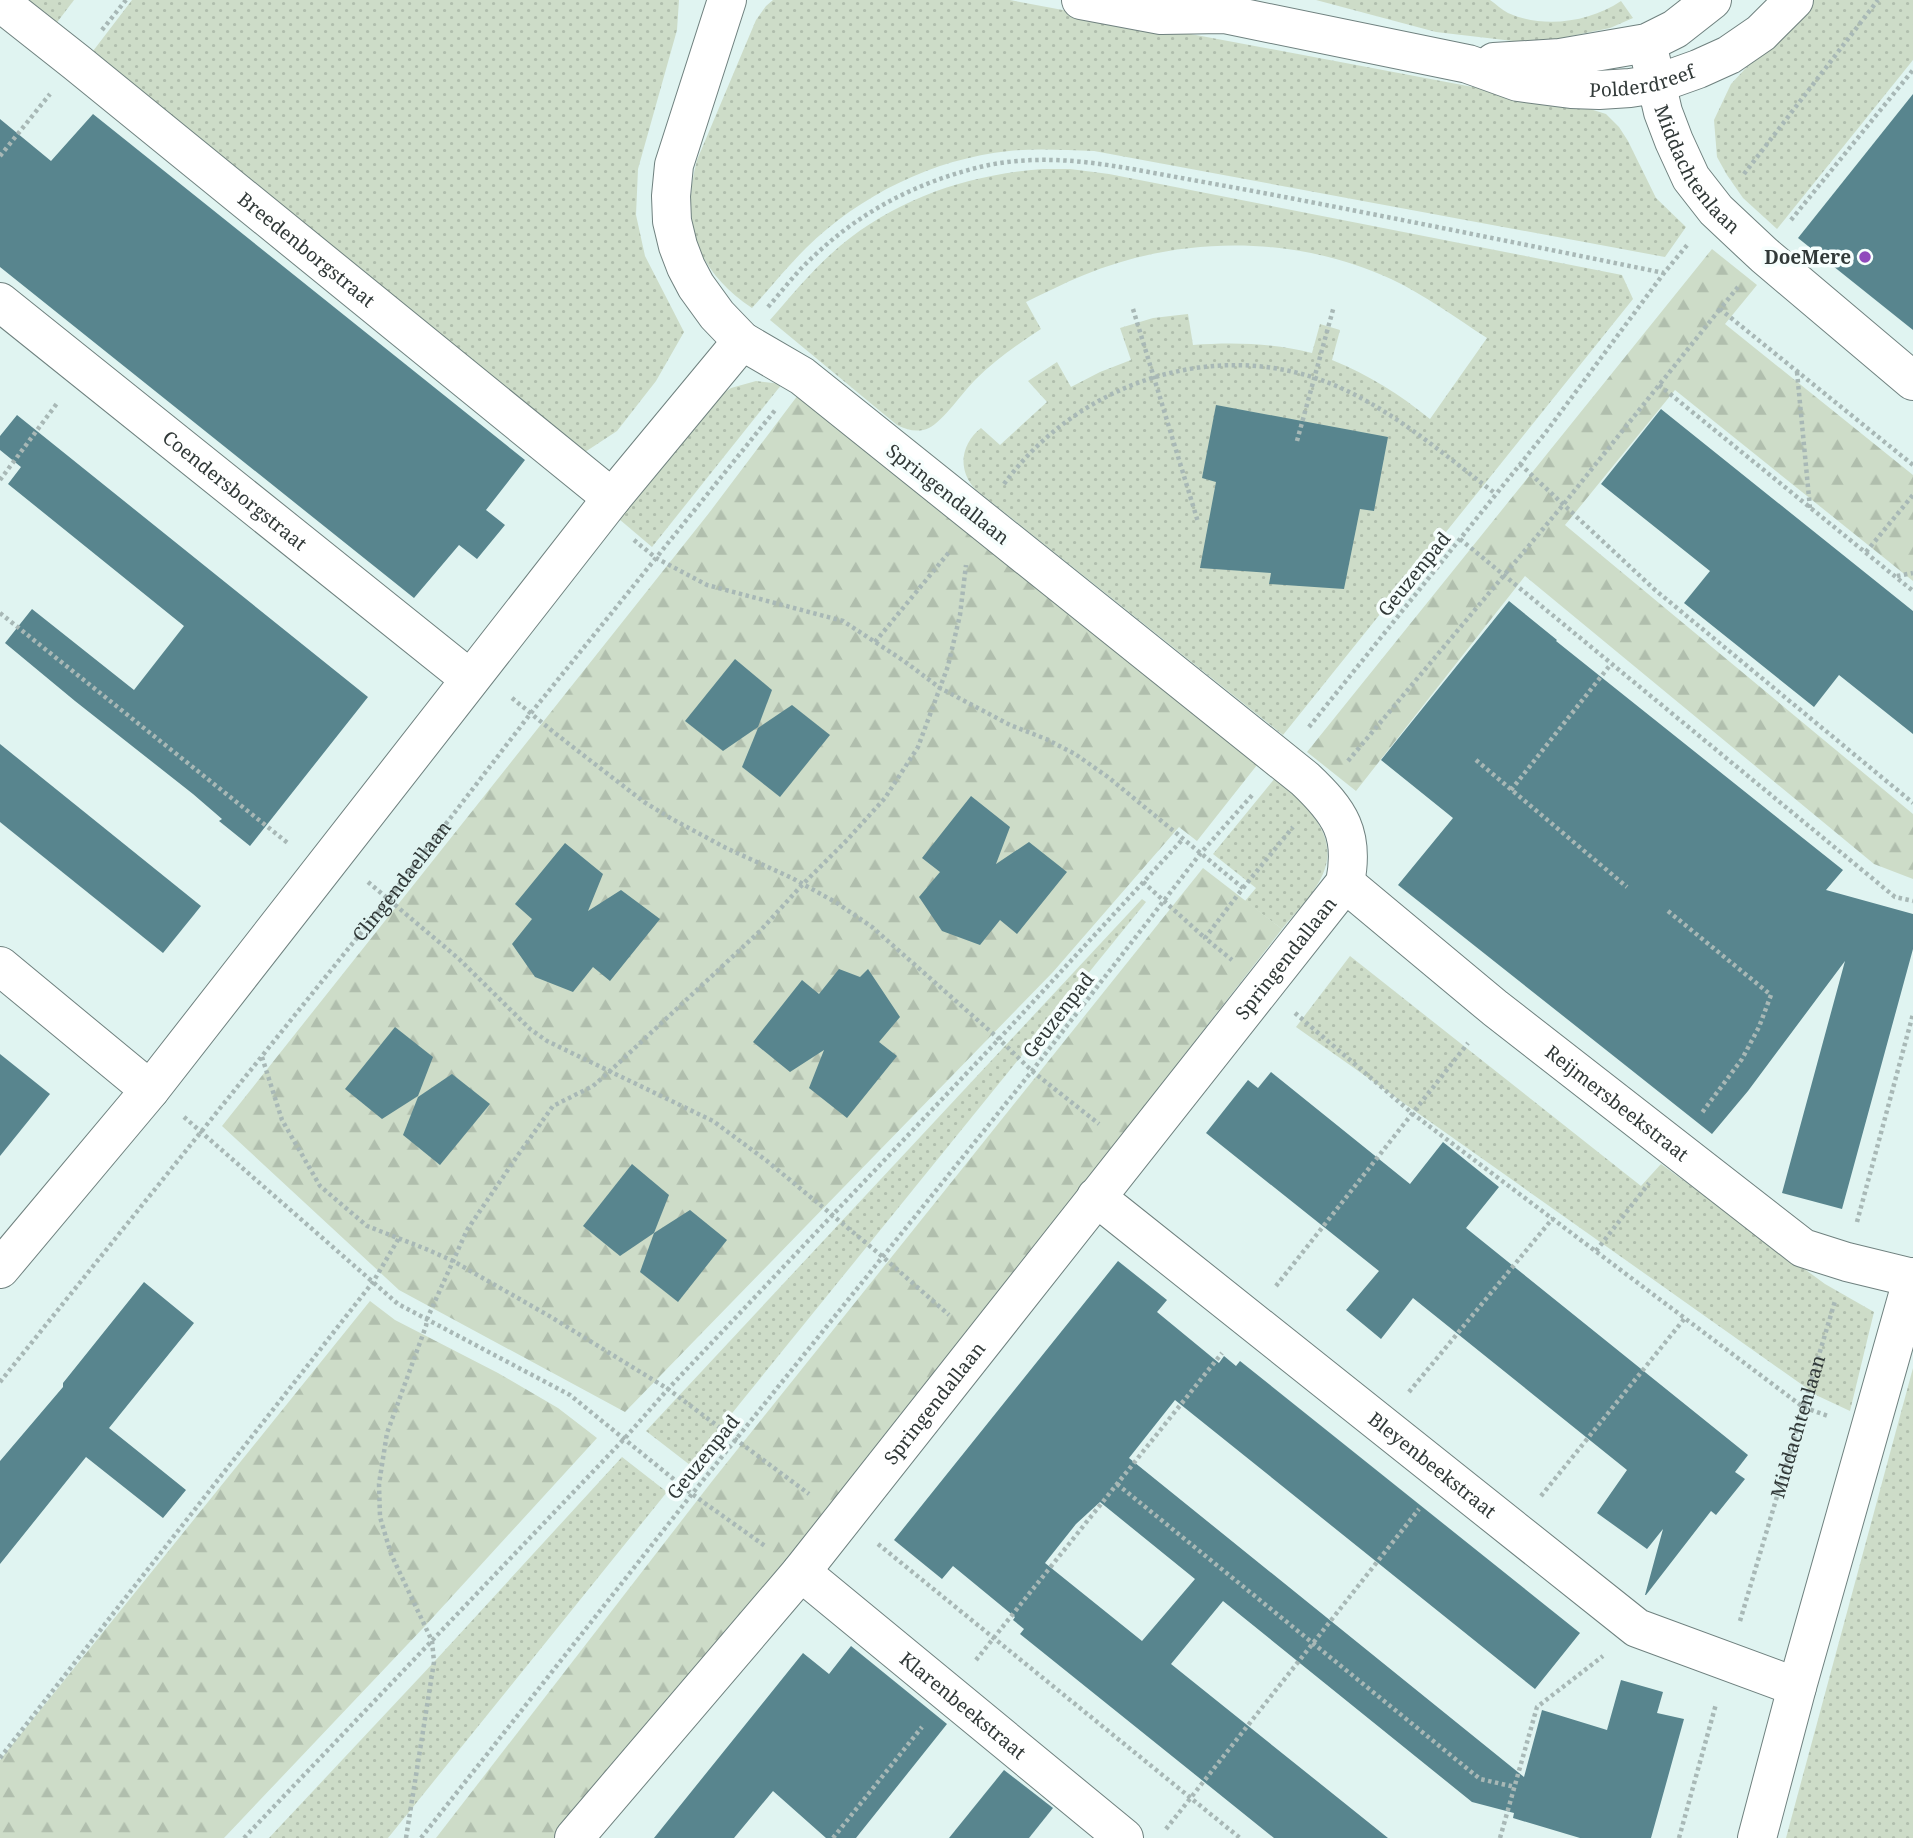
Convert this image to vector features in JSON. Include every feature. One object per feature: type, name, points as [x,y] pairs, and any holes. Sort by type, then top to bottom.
[{"type":"street","name":"Springendallaan","points":[[574,1838],[802,1572],[1345,883],[1349,863],[1347,838],[1337,813],[1321,794],[1283,760],[970,526],[802,376],[742,341],[696,286],[685,267],[672,221],[674,165],[727,0]]},
{"type":"street","name":"Polderdreef","points":[[1081,0],[1161,15],[1214,7],[1468,64],[1518,82],[1571,89],[1630,88],[1656,84],[1698,69],[1729,55],[1761,33],[1794,0]]},
{"type":"street","name":"Polderdreef","points":[[1468,64],[1560,58],[1647,43],[1675,29],[1712,0]]},
{"type":"street","name":"Breedenborgstraat","points":[[0,2],[612,498]]},
{"type":"street","name":"Middachtenlaan","points":[[1647,43],[1670,131],[1691,178],[1716,210],[1764,255],[1913,380]]},
{"type":"street","name":"Coendersborgstraat","points":[[0,302],[473,674]]},
{"type":"street","points":[[0,1269],[150,1090],[612,498],[742,341]]},
{"type":"street","name":"Reijmersbeekstraat","points":[[1345,883],[1495,1008],[1803,1248],[1847,1262],[1913,1277]]},
{"type":"street","points":[[0,967],[150,1090]]},
{"type":"street","name":"Bleyenbeekstraat","points":[[1096,1197],[1637,1628],[1797,1687]]},
{"type":"street","points":[[1757,1838],[1913,1277]]},
{"type":"street","name":"Klarenbeekstraat","points":[[802,1572],[1124,1838]]},
{"type":"path","name":"Geuzenpad","points":[[421,1838],[691,1494],[1032,1071],[1200,854],[1283,760],[1546,432],[1664,273],[1878,0]]},
{"type":"path","points":[[742,341],[812,257],[840,233],[877,208],[909,190],[947,176],[982,166],[1038,159],[1093,162],[1664,273]]},
{"type":"path","points":[[1297,441],[1334,306]]},
{"type":"path","points":[[1133,309],[1198,522]]},
{"type":"path","points":[[1243,888],[1563,505],[1720,309]]},
{"type":"path","points":[[875,642],[1023,460],[1045,438],[1065,421],[1103,398],[1154,377],[1192,369],[1236,366],[1273,369],[1340,387],[1390,415],[1496,494]]},
{"type":"path","points":[[0,481],[83,369]]},
{"type":"path","points":[[1797,371],[1810,508]]},
{"type":"path","name":"Clingendaellaan","points":[[0,1382],[389,898],[531,713],[802,376]]},
{"type":"path","points":[[1659,385],[1913,590]]},
{"type":"path","points":[[1520,464],[1654,589],[1913,803]]},
{"type":"path","points":[[1866,552],[1913,495]]},
{"type":"path","points":[[406,1838],[434,1662],[432,1640],[391,1553],[380,1517],[380,1484],[387,1433],[427,1319],[467,1230],[553,1106],[593,1086],[610,1072],[760,930],[885,798],[918,747],[948,666],[960,615],[970,526]]},
{"type":"path","points":[[1460,540],[1895,897],[1913,901]]},
{"type":"path","points":[[1896,577],[1913,573]]},
{"type":"path","points":[[0,613],[327,862],[389,898],[458,959],[530,1029],[547,1041],[713,1121],[767,1161],[981,1343]]},
{"type":"path","points":[[1511,790],[1611,664]]},
{"type":"path","points":[[473,674],[531,713],[644,802],[726,848],[792,878],[837,903],[872,927],[1032,1071],[1133,1150]]},
{"type":"path","points":[[1476,760],[1627,887]]},
{"type":"path","points":[[244,1838],[625,1438],[1182,840]]},
{"type":"path","points":[[1143,882],[1205,938]]},
{"type":"path","points":[[1596,1251],[1742,1059],[1759,1027],[1771,995],[1668,911]]},
{"type":"path","points":[[833,1838],[1249,1320],[1495,1008]]},
{"type":"path","name":"Middachtenlaan","points":[[1679,1838],[1728,1662],[1847,1262],[1913,1014]]},
{"type":"path","points":[[262,1056],[282,1120],[320,1186],[367,1226],[453,1261],[668,1389],[797,1486],[845,1517],[1240,1838]]},
{"type":"path","points":[[150,1090],[201,1131],[398,1304],[570,1395],[691,1494],[802,1572]]},
{"type":"path","points":[[1381,1425],[1553,1218]]},
{"type":"path","points":[[0,1758],[373,1282],[399,1238]]},
{"type":"path","points":[[1514,1530],[1685,1318]]},
{"type":"path","points":[[1159,1838],[1445,1475]]},
{"type":"path","points":[[1117,1483],[1480,1779],[1515,1787]]},
{"type":"path","points":[[1500,1838],[1537,1707],[1637,1628]]},
{"type":"green space","points":[[24,0],[74,0],[55,25]]},
{"type":"green space","points":[[132,0],[679,0],[677,30],[638,169],[636,215],[645,256],[684,332],[656,381],[617,431],[582,454],[90,55]]},
{"type":"green space","points":[[773,0],[1010,0],[1590,109],[1606,114],[1619,127],[1656,198],[1686,227],[1665,257],[1094,151],[1009,151],[981,155],[926,171],[874,196],[827,229],[806,248],[752,308],[733,294],[706,262],[692,225],[692,183],[697,160],[756,20]]},
{"type":"green space","points":[[1316,0],[1490,0],[1506,12],[1522,18],[1551,22],[1595,14],[1621,1],[1633,18],[1610,28],[1547,41],[1513,41],[1436,32]]},
{"type":"green space","points":[[1809,0],[1913,0],[1913,60],[1777,229],[1743,198],[1727,175],[1717,157],[1714,120],[1731,84]]},
{"type":"green space","points":[[1042,169],[1109,174],[1622,275],[1633,299],[1283,735],[975,489],[969,481],[964,465],[969,441],[981,428],[1000,445],[1047,402],[1028,381],[1057,362],[1071,387],[1131,360],[1120,328],[1153,318],[1188,314],[1193,345],[1252,344],[1312,353],[1320,324],[1340,330],[1332,360],[1383,386],[1430,419],[1487,338],[1404,285],[1355,265],[1317,254],[1238,246],[1199,247],[1160,253],[1121,262],[1084,275],[1026,302],[1041,329],[982,373],[935,424],[917,431],[897,425],[770,320],[830,254],[862,229],[886,215],[910,202],[961,183]]},
{"type":"green space","points":[[1712,249],[1757,285],[1725,324],[1913,475],[1913,581],[1675,390],[1565,525],[1913,814],[1913,879],[1874,864],[1525,576],[1356,791],[1307,752]]},
{"type":"green space","points":[[756,381],[782,384],[652,547],[619,519],[722,394],[731,388]]},
{"type":"green space","points":[[798,395],[1257,765],[1197,841],[1179,827],[1053,972],[625,1412],[399,1290],[222,1126],[709,513]]},
{"type":"green space","points":[[1275,778],[1309,811],[1325,837],[1327,851],[1326,866],[1319,882],[1282,929],[1245,901],[1256,888],[1213,854]]},
{"type":"green space","points":[[1203,868],[1282,929],[809,1538],[560,1838],[436,1838],[713,1480]]},
{"type":"green space","points":[[1142,899],[1146,902],[690,1465],[646,1431]]},
{"type":"green space","points":[[1350,956],[1641,1186],[1661,1164],[1825,1284],[1874,1312],[1850,1411],[1818,1396],[1296,1027]]},
{"type":"green space","points":[[370,1301],[395,1320],[498,1373],[558,1408],[597,1438],[425,1626],[224,1838],[0,1838],[0,1760]]},
{"type":"green space","points":[[1913,1368],[1913,1838],[1786,1838]]},
{"type":"green space","points":[[622,1457],[667,1492],[388,1838],[269,1838],[434,1662]]},
{"type":"building","points":[[1913,94],[1913,330],[1798,238]]},
{"type":"building","points":[[93,114],[525,460],[486,510],[505,525],[477,559],[459,545],[414,598],[0,267],[0,119],[51,161]]},
{"type":"building","points":[[1216,405],[1388,437],[1374,511],[1360,509],[1344,589],[1269,584],[1271,573],[1200,568],[1216,482],[1202,478]]},
{"type":"building","points":[[1661,409],[1913,611],[1913,734],[1839,675],[1814,707],[1684,603],[1710,571],[1601,484]]},
{"type":"building","points":[[17,415],[368,697],[250,846],[219,821],[222,819],[193,794],[5,643],[32,609],[134,690],[184,626],[8,484],[21,467],[0,450],[0,436]]},
{"type":"building","points":[[1509,601],[1843,870],[1826,890],[1913,914],[1913,949],[1842,1209],[1782,1193],[1845,961],[1748,1091],[1712,1134],[1398,885],[1453,818],[1381,760]]},
{"type":"building","points":[[735,659],[772,690],[758,727],[723,751],[685,721]]},
{"type":"building","points":[[792,705],[830,735],[780,797],[742,767],[758,728]]},
{"type":"building","points":[[0,744],[201,906],[163,953],[0,822]]},
{"type":"building","points":[[971,796],[1010,827],[996,864],[1029,842],[1067,872],[1017,934],[1000,920],[980,945],[942,931],[919,897],[940,872],[922,858]]},
{"type":"building","points":[[565,843],[603,874],[588,911],[621,890],[660,919],[610,981],[593,967],[573,992],[535,977],[512,944],[532,919],[515,904]]},
{"type":"building","points":[[839,969],[860,977],[868,969],[900,1017],[879,1042],[897,1056],[847,1118],[809,1088],[824,1050],[790,1072],[753,1042],[802,980],[819,994]]},
{"type":"building","points":[[395,1027],[433,1057],[418,1096],[382,1119],[345,1089]]},
{"type":"building","points":[[0,1054],[50,1094],[0,1156]]},
{"type":"building","points":[[1271,1072],[1410,1184],[1443,1142],[1499,1187],[1466,1228],[1748,1455],[1735,1472],[1745,1479],[1716,1515],[1711,1511],[1646,1595],[1663,1529],[1647,1549],[1597,1513],[1627,1470],[1413,1298],[1381,1339],[1346,1310],[1379,1271],[1206,1133],[1248,1080],[1258,1088]]},
{"type":"building","points":[[452,1074],[490,1104],[440,1165],[403,1135],[418,1097]]},
{"type":"building","points":[[632,1164],[669,1195],[654,1233],[620,1256],[583,1226]]},
{"type":"building","points":[[690,1210],[727,1240],[678,1302],[640,1272],[654,1233]]},
{"type":"building","points":[[1118,1261],[1167,1300],[1157,1312],[1219,1363],[1224,1356],[1236,1366],[1240,1361],[1580,1633],[1535,1689],[1175,1400],[1129,1458],[1524,1777],[1542,1710],[1607,1730],[1621,1680],[1663,1692],[1657,1713],[1684,1719],[1651,1838],[1580,1838],[1513,1818],[1514,1813],[1472,1802],[1223,1601],[1171,1664],[1388,1838],[1274,1838],[1020,1634],[1024,1629],[1013,1620],[1015,1617],[953,1566],[942,1579],[894,1540]],"holes":[[[1100,1502],[1195,1579],[1142,1641],[1045,1563],[1076,1524]]]},
{"type":"building","points":[[144,1282],[194,1323],[109,1428],[186,1490],[163,1518],[86,1457],[0,1564],[0,1461],[63,1387],[63,1383]]},
{"type":"building","points":[[851,1646],[947,1724],[856,1838],[826,1838],[773,1791],[734,1838],[654,1838],[803,1653],[829,1674]]},
{"type":"building","points":[[1004,1770],[1053,1808],[1029,1838],[949,1838]]},
{"type":"place","name":"DoeMere","points":[[1865,257]]}]
